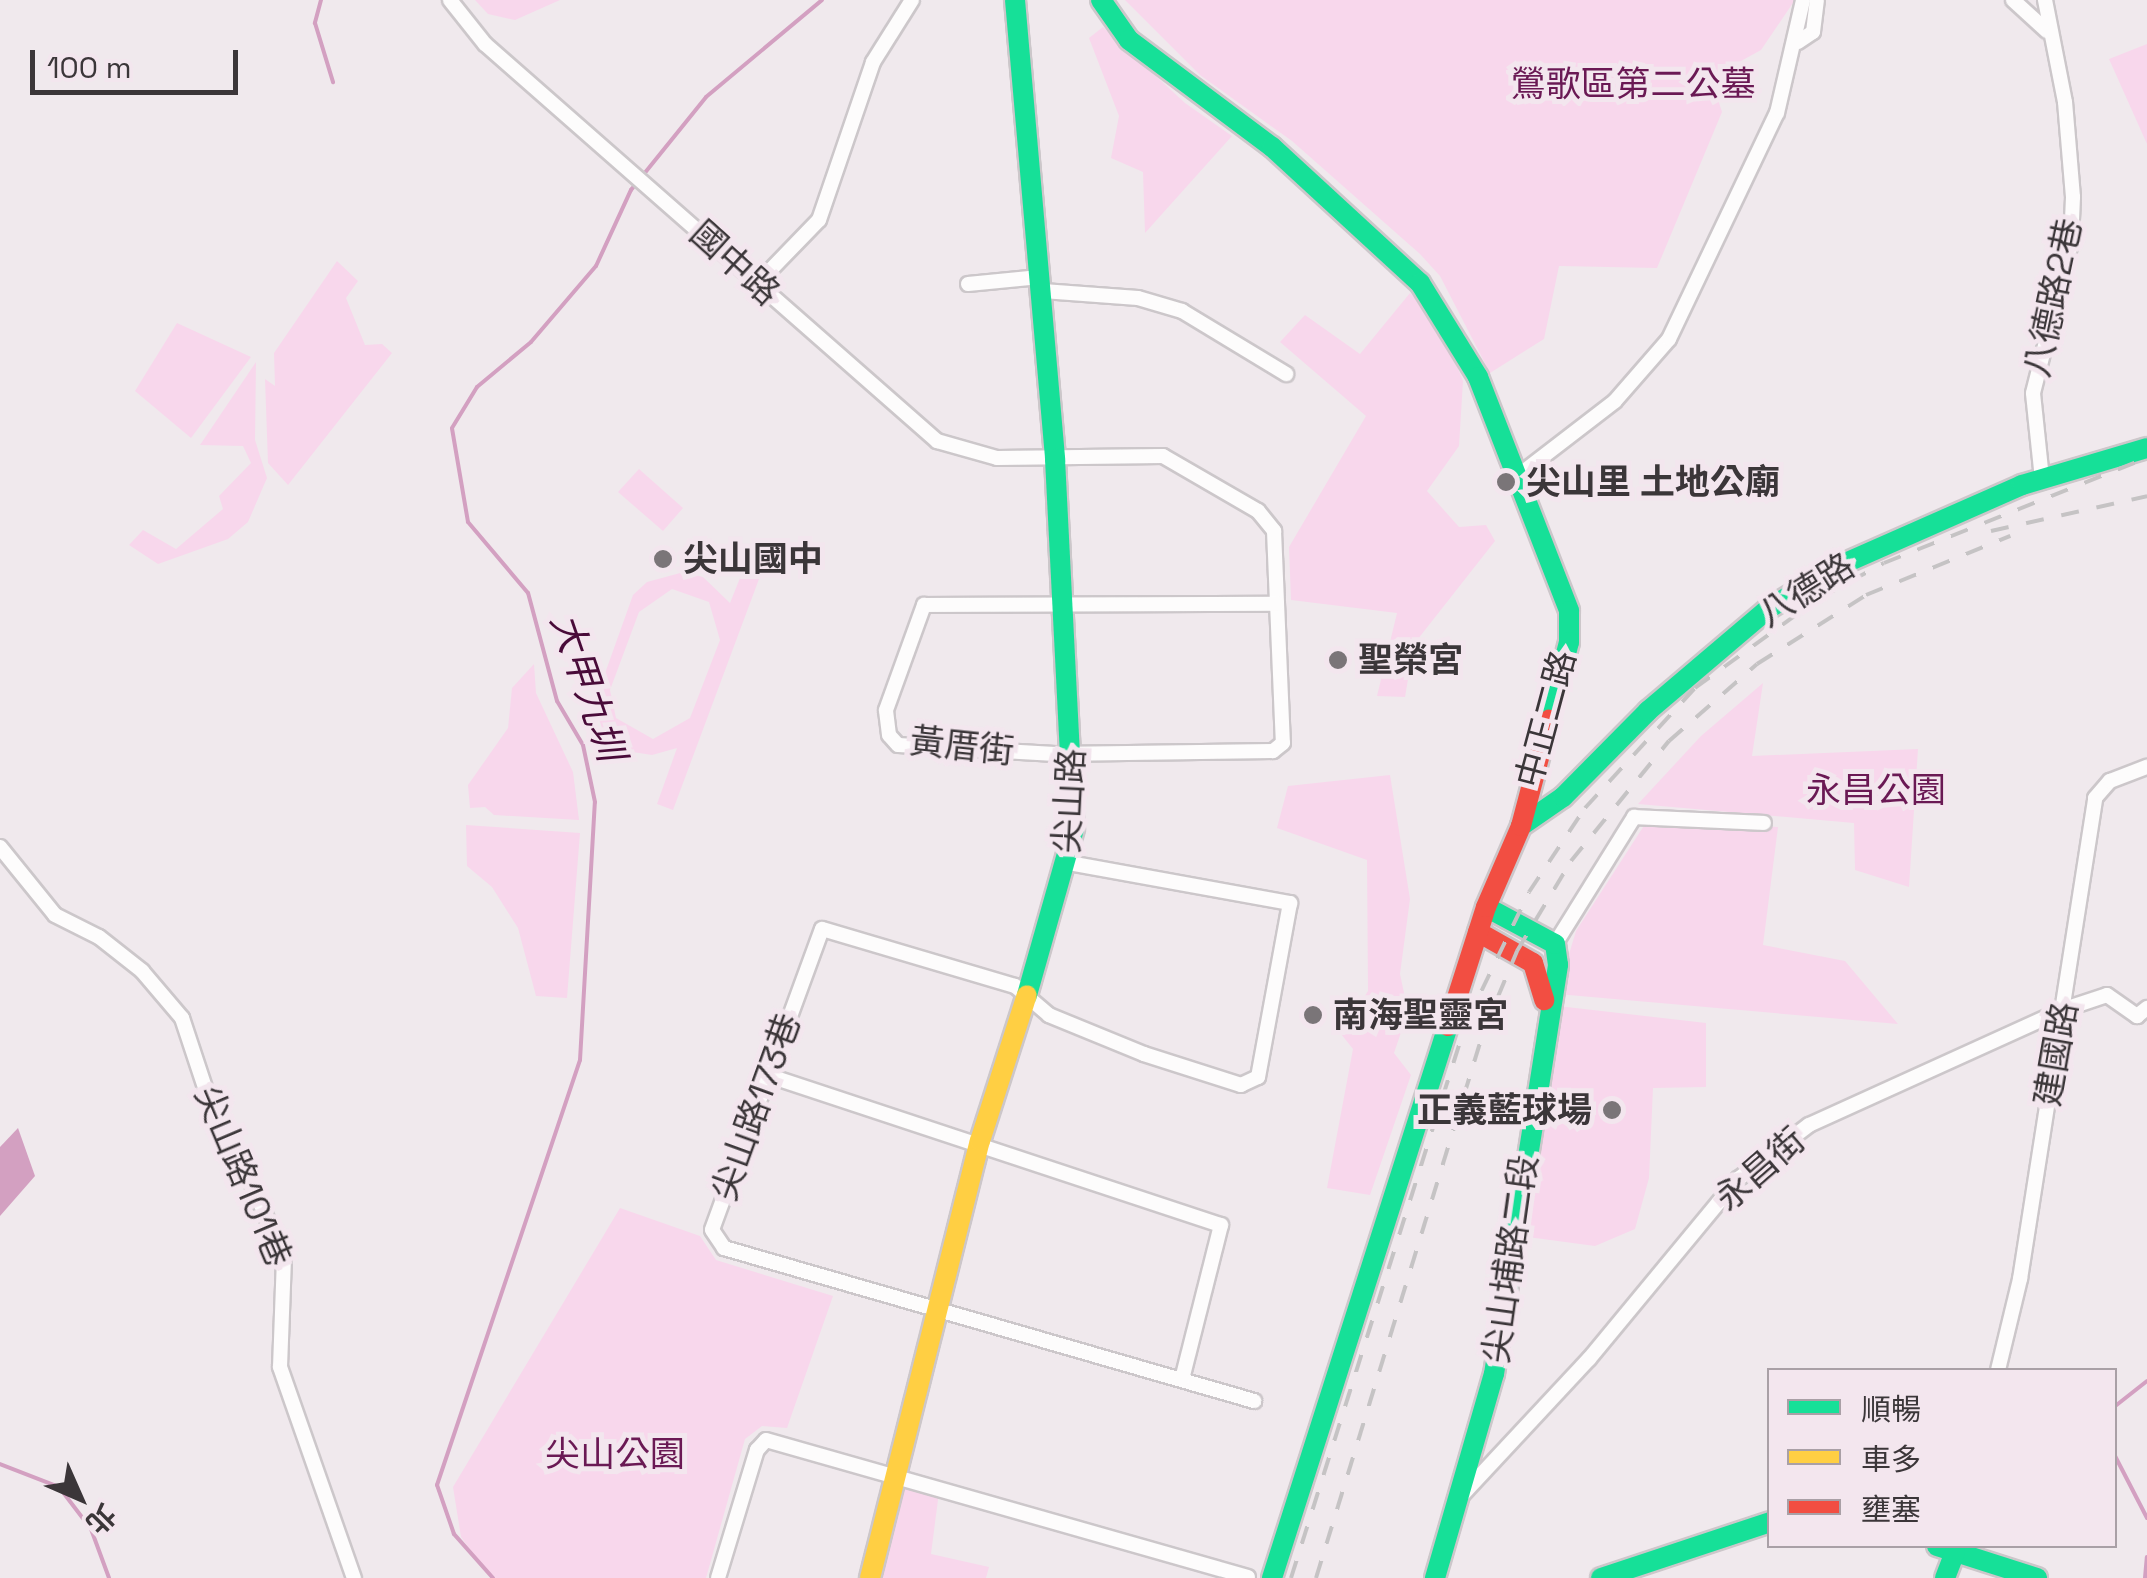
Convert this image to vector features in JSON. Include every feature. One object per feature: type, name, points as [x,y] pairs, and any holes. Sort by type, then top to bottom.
[{"type":"street","name":"國中路","points":[[450,0],[485,44],[640,179],[754,286],[937,440],[997,458],[1163,456],[1258,512],[1274,531],[1283,743],[1264,755],[1074,753]]},
{"type":"street","points":[[754,286],[819,220],[873,62],[912,0]]},
{"type":"street","name":"尖山路","points":[[870,1578],[980,1141],[1069,863],[1074,753],[1055,458],[1015,0]]},
{"type":"street","name":"中正二路","points":[[1101,0],[1129,40],[1272,147],[1420,283],[1478,377],[1563,583],[1569,642],[1521,826],[1486,907],[1272,1578]]},
{"type":"street","points":[[1519,476],[1616,401],[1669,339],[1737,207],[1798,42],[1803,0]]},
{"type":"street","points":[[1798,42],[1812,32],[1816,0]]},
{"type":"street","points":[[2013,0],[2047,31]]},
{"type":"street","name":"八德路2巷","points":[[2042,478],[2033,393],[2071,244],[2073,196],[2065,102],[2047,31],[2045,0]]},
{"type":"street","points":[[968,284],[1041,284],[1138,298],[1182,311],[1286,374]]},
{"type":"street","name":"八德路","points":[[1521,826],[1563,797],[1648,711],[1768,609],[1924,524],[2042,478],[2147,448]]},
{"type":"street","points":[[1064,603],[1277,604]]},
{"type":"street","name":"黃厝街","points":[[1064,603],[924,605],[886,724],[898,745],[1074,753]]},
{"type":"street","name":"建國路","points":[[1998,1368],[2065,1010],[2095,798],[2110,780],[2147,767]]},
{"type":"street","points":[[1545,1022],[1558,965],[1555,944],[1634,817],[1764,823]]},
{"type":"street","name":"尖山路101巷","points":[[0,847],[54,915],[99,937],[142,970],[182,1018],[223,1142],[250,1182],[284,1258],[280,1366],[354,1578]]},
{"type":"street","points":[[1024,996],[1049,1015],[1144,1054],[1241,1085],[1258,1078],[1265,1059],[1290,903],[1069,863]]},
{"type":"street","points":[[1486,907],[1555,944]]},
{"type":"street","name":"尖山路173巷","points":[[935,1309],[724,1248],[712,1230],[822,929],[892,944],[1015,986],[1024,996]]},
{"type":"street","points":[[1478,932],[1533,964],[1543,980],[1545,1022]]},
{"type":"street","name":"永昌街","points":[[1463,1494],[1589,1359],[1738,1179],[1808,1125],[2107,995],[2137,1016],[2147,1008]]},
{"type":"street","name":"尖山埔路二段","points":[[1435,1578],[1463,1494],[1494,1374],[1545,1022]]},
{"type":"street","points":[[770,1076],[980,1141],[1222,1226],[1182,1379]]},
{"type":"street","points":[[935,1309],[1254,1401]]},
{"type":"street","points":[[718,1578],[756,1450],[766,1440],[894,1471],[1248,1577]]},
{"type":"street","points":[[1602,1578],[1767,1523]]},
{"type":"street","points":[[1945,1578],[1949,1548],[2037,1578]]},
{"type":"green space","points":[[475,0],[560,0],[515,20],[488,14]]},
{"type":"green space","name":"鶯歌區第二公墓","points":[[1125,0],[1795,0],[1761,50],[1732,66],[1714,87],[1722,112],[1657,268],[1559,266],[1544,339],[1490,373],[1440,276],[1420,254],[1292,141],[1200,75]]},
{"type":"green space","points":[[1103,27],[1185,103],[1232,136],[1145,233],[1143,172],[1111,158],[1119,116],[1089,38]]},
{"type":"green space","points":[[2147,44],[2147,144],[2109,59]]},
{"type":"green space","points":[[337,261],[358,281],[346,298],[365,345],[382,344],[392,353],[288,485],[268,463],[265,379],[275,386],[274,353]]},
{"type":"green space","points":[[1410,293],[1439,321],[1463,381],[1459,446],[1427,491],[1459,527],[1486,525],[1495,541],[1414,644],[1405,697],[1377,696],[1397,613],[1291,600],[1289,547],[1366,416],[1280,342],[1305,315],[1360,354]]},
{"type":"green space","points":[[177,323],[251,357],[191,438],[135,391]]},
{"type":"green space","points":[[256,362],[255,440],[267,478],[248,522],[228,539],[158,564],[129,545],[143,530],[176,549],[223,509],[219,496],[251,463],[243,446],[200,445]]},
{"type":"green space","points":[[639,469],[683,508],[663,531],[618,492]]},
{"type":"green space","points":[[684,572],[703,577],[730,603],[742,573],[759,579],[673,810],[657,804],[677,748],[652,755],[626,751],[602,728],[594,704],[633,595],[647,582]],"holes":[[[672,589],[709,602],[720,640],[690,718],[653,739],[616,718],[610,690],[639,612]]]},
{"type":"green space","points":[[534,664],[536,693],[573,772],[579,820],[494,815],[485,807],[470,808],[468,785],[508,728],[512,688]]},
{"type":"green space","name":"永昌公園","points":[[1763,683],[1752,756],[1918,749],[1909,887],[1855,870],[1854,823],[1638,804],[1701,736]]},
{"type":"green space","points":[[1390,775],[1410,899],[1400,974],[1408,1012],[1394,1053],[1411,1075],[1370,1195],[1327,1188],[1353,1049],[1341,1034],[1368,991],[1367,860],[1277,828],[1288,786]]},
{"type":"green space","points":[[1647,821],[1778,827],[1763,945],[1845,961],[1898,1024],[1557,994],[1576,931]]},
{"type":"green space","points":[[466,825],[580,833],[567,998],[536,996],[518,928],[492,887],[467,866]]},
{"type":"green space","points":[[1558,1006],[1706,1023],[1706,1087],[1653,1088],[1649,1178],[1635,1229],[1595,1246],[1521,1236]]},
{"type":"green space","name":"尖山公園","points":[[620,1208],[700,1236],[716,1260],[833,1296],[787,1428],[762,1426],[745,1439],[706,1578],[491,1578],[461,1537],[453,1487]]},
{"type":"green space","points":[[900,1480],[939,1492],[931,1554],[989,1567],[986,1578],[877,1578]]},
{"type":"shaded area","points":[[18,1128],[35,1176],[0,1216],[0,1147]]},
{"type":"waterway","points":[[321,0],[315,23],[333,82]]},
{"type":"waterway","name":"大甲九圳","points":[[493,1578],[454,1534],[437,1485],[580,1060],[595,802],[583,745],[557,701],[528,593],[468,522],[452,428],[477,387],[531,342],[596,266],[631,190],[706,97],[822,0]]},
{"type":"waterway","points":[[2117,1405],[2147,1381]]},
{"type":"waterway","points":[[2117,1460],[2147,1518]]},
{"type":"waterway","points":[[0,1464],[59,1487],[91,1529],[109,1578]]},
{"type":"waterway","points":[[2145,1578],[2147,1557]]},
{"type":"railway","points":[[1291,1578],[1466,1023],[1529,892],[1585,808],[1695,688],[1818,599],[1884,563],[2147,458]]},
{"type":"railway","points":[[1991,531],[2147,496]]},
{"type":"railway","points":[[1316,1578],[1484,1030],[1517,951],[1571,861],[1669,741],[1757,664],[1866,595],[2010,536]]},
{"type":"traffic: fast","points":[[1015,0],[1055,459],[1074,829],[1027,995]]},
{"type":"traffic: fast","points":[[1101,0],[1129,40],[1272,147],[1420,283],[1478,377],[1569,611],[1569,642],[1549,720]]},
{"type":"traffic: fast","points":[[1521,826],[1563,797],[1648,711],[1768,609],[1836,567],[2022,485],[2147,448]]},
{"type":"traffic: fast","points":[[1435,1578],[1494,1374],[1558,965],[1555,944],[1486,907]]},
{"type":"traffic: fast","points":[[1272,1578],[1448,1026]]},
{"type":"traffic: fast","points":[[1601,1578],[1767,1523]]},
{"type":"traffic: fast","points":[[1943,1548],[2037,1578]]},
{"type":"traffic: fast","points":[[1945,1578],[1955,1552]]},
{"type":"traffic: slow","points":[[870,1578],[980,1141],[1027,995]]},
{"type":"traffic: jam","points":[[1448,1026],[1486,907],[1521,826],[1549,720]]},
{"type":"traffic: jam","points":[[1478,932],[1533,963],[1544,1000]]},
{"type":"place","name":"尖山里 土地公廟","points":[[1506,482]]},
{"type":"place","name":"尖山國中","points":[[663,559]]},
{"type":"place","name":"聖榮宮","points":[[1338,660]]},
{"type":"place","name":"南海聖靈宮","points":[[1313,1015]]},
{"type":"place","name":"正義藍球場","points":[[1612,1110]]}]
